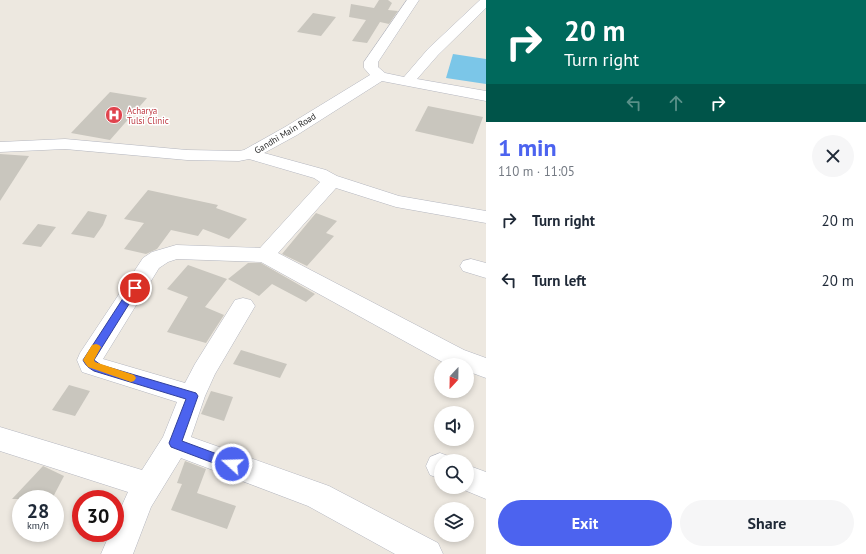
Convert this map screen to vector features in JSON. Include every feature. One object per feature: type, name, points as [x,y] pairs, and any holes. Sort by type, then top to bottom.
[{"type":"street","points":[[413,0],[371,62],[371,68],[380,76],[486,96]]},
{"type":"street","points":[[407,82],[433,52],[481,13],[486,1]]},
{"type":"street","name":"Gandhi Main Road","points":[[0,147],[65,144],[222,157],[249,154],[291,131],[355,90],[380,76]]},
{"type":"street","points":[[249,154],[320,174],[330,180],[396,201],[486,217]]},
{"type":"street","points":[[265,255],[327,187],[330,180]]},
{"type":"street","points":[[192,396],[98,368],[91,365],[88,360],[151,263],[160,257],[176,252],[265,255],[455,357],[486,368]]},
{"type":"street","points":[[117,554],[148,485],[175,443],[192,396],[204,371],[243,306]]},
{"type":"street","points":[[0,438],[148,485]]},
{"type":"street","points":[[175,443],[318,496],[427,554]]},
{"type":"street","points":[[474,481],[486,486]]},
{"type":"water","points":[[453,54],[486,59],[486,84],[446,78]]},
{"type":"building","points":[[379,0],[388,0],[392,3],[388,10],[398,11],[389,24],[380,22],[367,43],[352,41],[366,20],[349,17],[351,4],[374,8]]},
{"type":"building","points":[[313,13],[336,17],[321,36],[297,32]]},
{"type":"building","points":[[110,92],[147,98],[110,140],[71,133]]},
{"type":"building","points":[[428,106],[483,117],[473,144],[415,131]]},
{"type":"building","points":[[0,154],[29,156],[0,201]]},
{"type":"building","points":[[148,190],[218,205],[216,208],[247,219],[229,239],[203,229],[198,236],[171,230],[157,249],[146,254],[124,249],[144,223],[124,219]]},
{"type":"building","points":[[88,211],[107,215],[103,225],[94,238],[71,234]]},
{"type":"building","points":[[316,213],[337,221],[326,233],[334,236],[307,266],[282,254]]},
{"type":"building","points":[[38,224],[56,227],[41,247],[22,244]]},
{"type":"building","points":[[248,263],[261,263],[315,294],[306,302],[272,284],[259,296],[228,279]]},
{"type":"building","points":[[188,265],[227,279],[205,307],[224,315],[206,343],[167,332],[188,297],[167,289]]},
{"type":"building","points":[[241,350],[287,364],[280,378],[233,364]]},
{"type":"building","points":[[69,385],[90,391],[75,416],[52,410]]},
{"type":"building","points":[[211,391],[233,397],[224,421],[201,414]]},
{"type":"building","points":[[185,461],[206,469],[197,493],[236,506],[227,529],[171,510],[182,484],[177,483]]},
{"type":"building","points":[[43,466],[64,476],[57,490],[20,490]]},
{"type":"slow traffic","points":[[96,347],[88,360],[91,365],[131,378]]},
{"type":"place","name":"Acharya Tulsi Clinic","points":[[114,115]]},
{"type":"route","points":[[135,288],[88,360],[91,365],[98,368],[192,396],[175,443],[232,464]]}]
